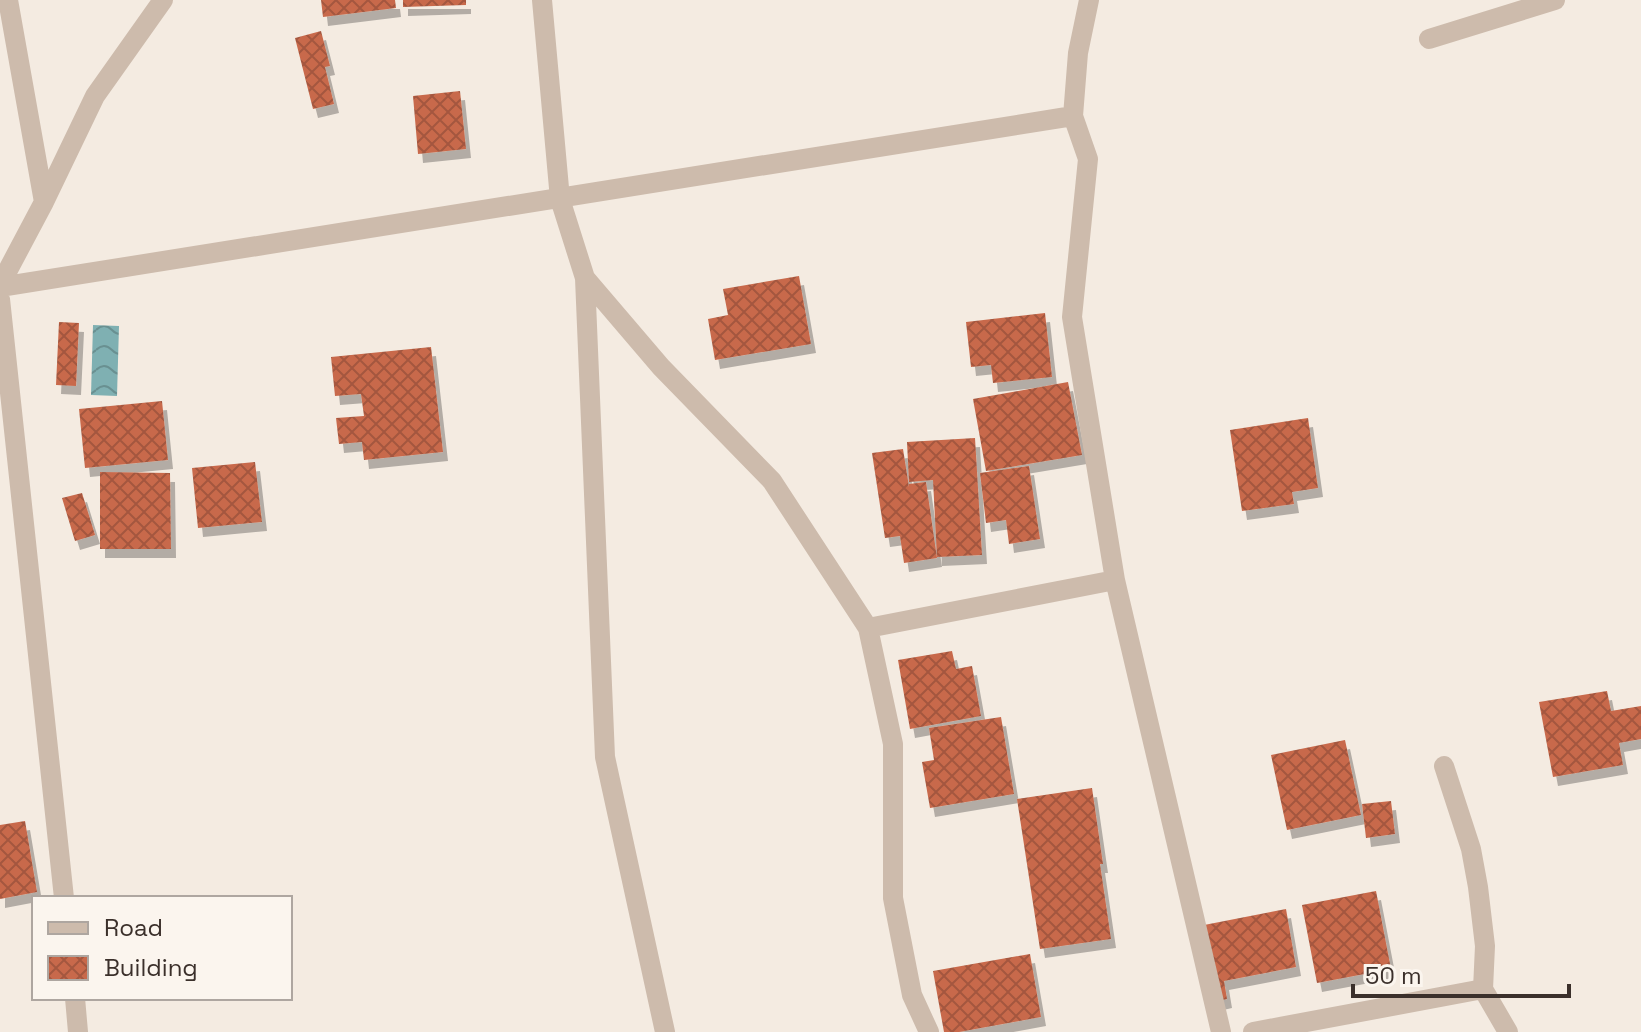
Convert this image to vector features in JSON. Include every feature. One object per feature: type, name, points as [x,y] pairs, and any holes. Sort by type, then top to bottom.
[{"type":"street","points":[[8,0],[44,202]]},
{"type":"street","points":[[0,286],[95,96],[163,0]]},
{"type":"street","points":[[542,0],[560,199],[585,278],[605,757],[665,1032]]},
{"type":"street","points":[[1089,0],[1078,53],[1073,116],[1088,159],[1072,317],[1115,580],[1221,1032]]},
{"type":"street","points":[[1429,39],[1555,0]]},
{"type":"street","points":[[0,286],[1073,116]]},
{"type":"street","points":[[585,278],[661,367],[772,481],[868,628],[893,744],[893,898],[912,995],[929,1032]]},
{"type":"street","points":[[0,299],[64,896]]},
{"type":"street","points":[[868,628],[1115,580]]},
{"type":"street","points":[[1444,766],[1471,849],[1478,887],[1485,946],[1483,989],[1508,1032]]},
{"type":"street","points":[[1253,1032],[1483,989]]},
{"type":"street","points":[[75,1000],[78,1032]]},
{"type":"water","points":[[93,325],[119,326],[117,396],[91,395]]},
{"type":"building","points":[[321,0],[395,0],[396,8],[323,17]]},
{"type":"building","points":[[403,0],[466,0],[466,5],[403,7]]},
{"type":"building","points":[[321,31],[330,66],[325,67],[334,104],[313,109],[295,38]]},
{"type":"building","points":[[460,91],[466,149],[418,154],[413,96]]},
{"type":"building","points":[[799,276],[811,344],[715,360],[708,319],[728,315],[723,289]]},
{"type":"building","points":[[1045,313],[1052,377],[993,383],[991,365],[971,367],[966,322]]},
{"type":"building","points":[[59,322],[79,323],[76,386],[56,385]]},
{"type":"building","points":[[431,347],[443,452],[364,460],[362,442],[339,444],[336,418],[364,416],[361,394],[335,396],[331,357]]},
{"type":"building","points":[[1068,382],[1082,455],[986,471],[973,399]]},
{"type":"building","points":[[162,401],[168,460],[85,468],[79,409]]},
{"type":"building","points":[[1308,418],[1318,488],[1292,492],[1294,504],[1242,511],[1230,430]]},
{"type":"building","points":[[975,438],[982,555],[937,557],[933,480],[909,482],[907,442]]},
{"type":"building","points":[[903,449],[909,487],[909,484],[926,482],[937,558],[904,563],[900,536],[885,538],[872,453]]},
{"type":"building","points":[[255,462],[262,522],[198,528],[192,468]]},
{"type":"building","points":[[1029,466],[1040,539],[1009,544],[1006,520],[986,523],[980,473]]},
{"type":"building","points":[[100,472],[170,473],[171,549],[100,549]]},
{"type":"building","points":[[82,493],[95,535],[75,541],[62,498]]},
{"type":"building","points":[[952,651],[956,669],[972,666],[981,716],[910,729],[898,660]]},
{"type":"building","points":[[1607,691],[1611,711],[1641,706],[1641,739],[1619,743],[1623,765],[1553,777],[1539,702]]},
{"type":"building","points":[[1001,717],[1014,794],[930,808],[922,762],[934,760],[929,728]]},
{"type":"building","points":[[1345,740],[1361,815],[1287,830],[1271,755]]},
{"type":"building","points":[[1092,788],[1111,939],[1040,949],[1017,799]]},
{"type":"building","points":[[1391,801],[1395,834],[1366,838],[1362,804]]},
{"type":"building","points":[[25,821],[37,892],[0,899],[0,825]]},
{"type":"building","points":[[1376,891],[1391,969],[1317,983],[1302,905]]},
{"type":"building","points":[[1286,909],[1296,967],[1224,981],[1227,999],[1214,1002],[1199,926]]},
{"type":"building","points":[[1030,954],[1041,1017],[944,1032],[933,971]]}]
